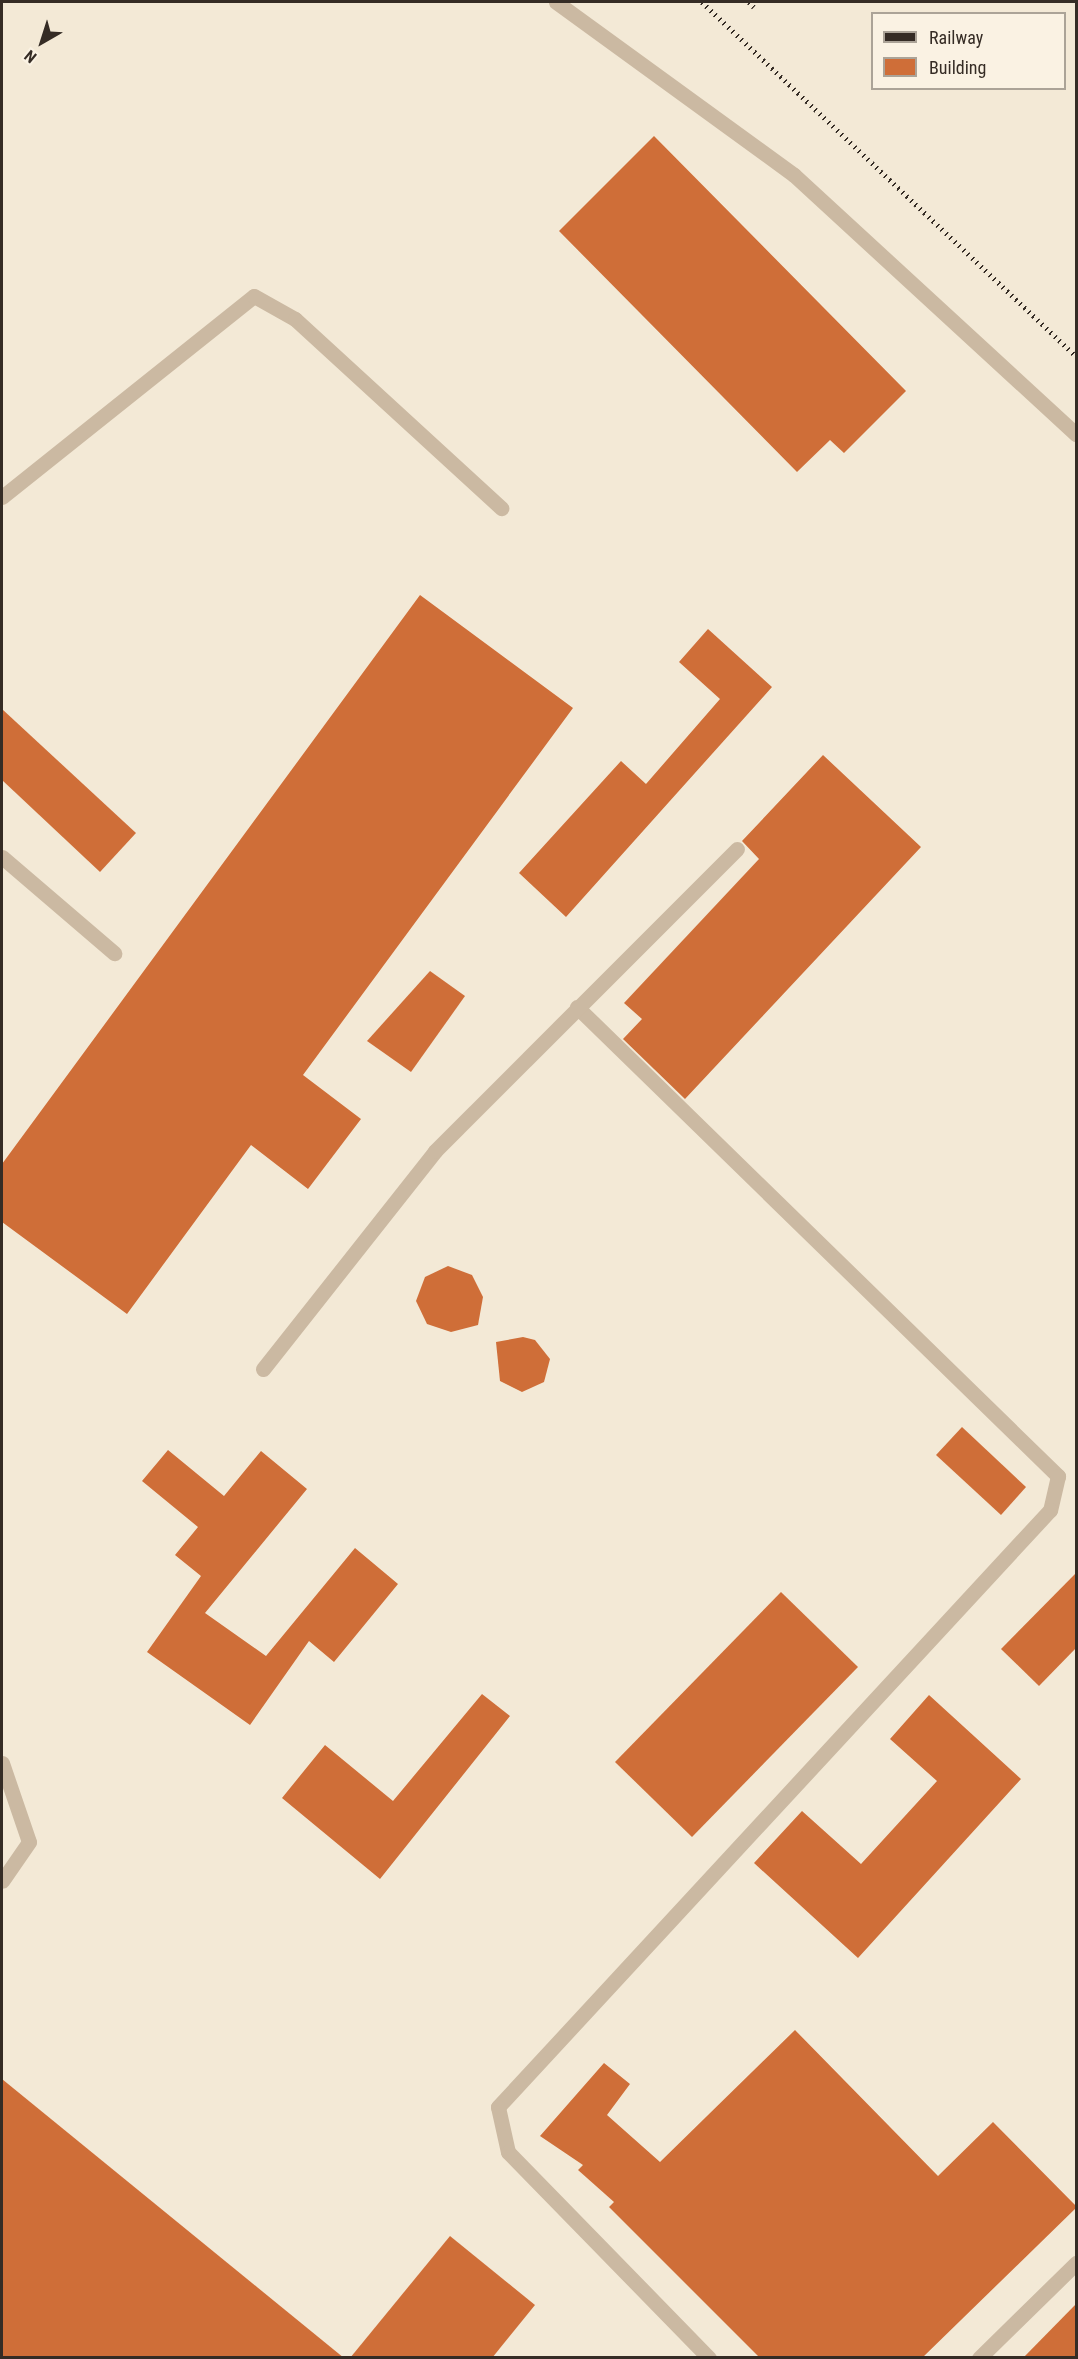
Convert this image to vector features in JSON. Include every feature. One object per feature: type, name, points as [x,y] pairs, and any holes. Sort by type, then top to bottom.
[{"type":"lane","points":[[556,2],[794,175],[1077,434]]},
{"type":"lane","points":[[2,497],[254,296],[294,319],[501,508]]},
{"type":"lane","points":[[263,1369],[435,1151],[737,849]]},
{"type":"lane","points":[[2,857],[114,953]]},
{"type":"lane","points":[[577,1007],[1058,1476],[1050,1510],[498,2107],[508,2152],[709,2358]]},
{"type":"lane","points":[[2,1763],[29,1842],[2,1881]]},
{"type":"lane","points":[[979,2358],[1077,2263]]},
{"type":"building","points":[[654,136],[906,391],[844,453],[830,440],[797,472],[559,231]]},
{"type":"building","points":[[420,595],[573,708],[303,1075],[361,1119],[308,1189],[251,1145],[127,1314],[2,1222],[2,1164]]},
{"type":"building","points":[[708,629],[772,687],[566,917],[519,873],[621,761],[646,784],[720,699],[679,662]]},
{"type":"building","points":[[2,709],[136,833],[100,872],[2,780]]},
{"type":"building","points":[[823,755],[921,847],[685,1099],[623,1039],[642,1019],[624,1003],[759,859],[742,841]]},
{"type":"building","points":[[430,971],[465,996],[411,1072],[367,1041]]},
{"type":"building","points":[[448,1266],[472,1275],[483,1297],[478,1325],[451,1332],[427,1324],[416,1301],[425,1277]]},
{"type":"building","points":[[523,1337],[535,1340],[550,1359],[544,1382],[522,1392],[500,1381],[496,1342]]},
{"type":"building","points":[[962,1427],[1026,1487],[1001,1515],[936,1455]]},
{"type":"building","points":[[168,1450],[224,1496],[261,1451],[307,1489],[205,1613],[266,1656],[355,1548],[398,1584],[334,1662],[309,1641],[250,1725],[147,1652],[201,1576],[175,1555],[198,1527],[142,1481]]},
{"type":"building","points":[[1077,1572],[1077,1647],[1039,1686],[1001,1649]]},
{"type":"building","points":[[781,1592],[858,1667],[692,1837],[615,1762]]},
{"type":"building","points":[[482,1694],[510,1716],[380,1879],[282,1798],[325,1745],[393,1801]]},
{"type":"building","points":[[929,1695],[1021,1779],[858,1958],[754,1863],[802,1811],[861,1864],[937,1781],[890,1739]]},
{"type":"building","points":[[795,2030],[938,2176],[993,2122],[1077,2207],[922,2358],[760,2358],[609,2207],[614,2202],[578,2170],[583,2165],[540,2136],[604,2063],[630,2084],[607,2115],[660,2162]]},
{"type":"building","points":[[2,2079],[344,2358],[2,2358]]},
{"type":"building","points":[[450,2236],[535,2305],[492,2358],[350,2358]]},
{"type":"building","points":[[1077,2303],[1077,2358],[1023,2358]]},
{"type":"railway","points":[[702,2],[1076,356]]},
{"type":"railway","points":[[749,2],[754,7]]}]
